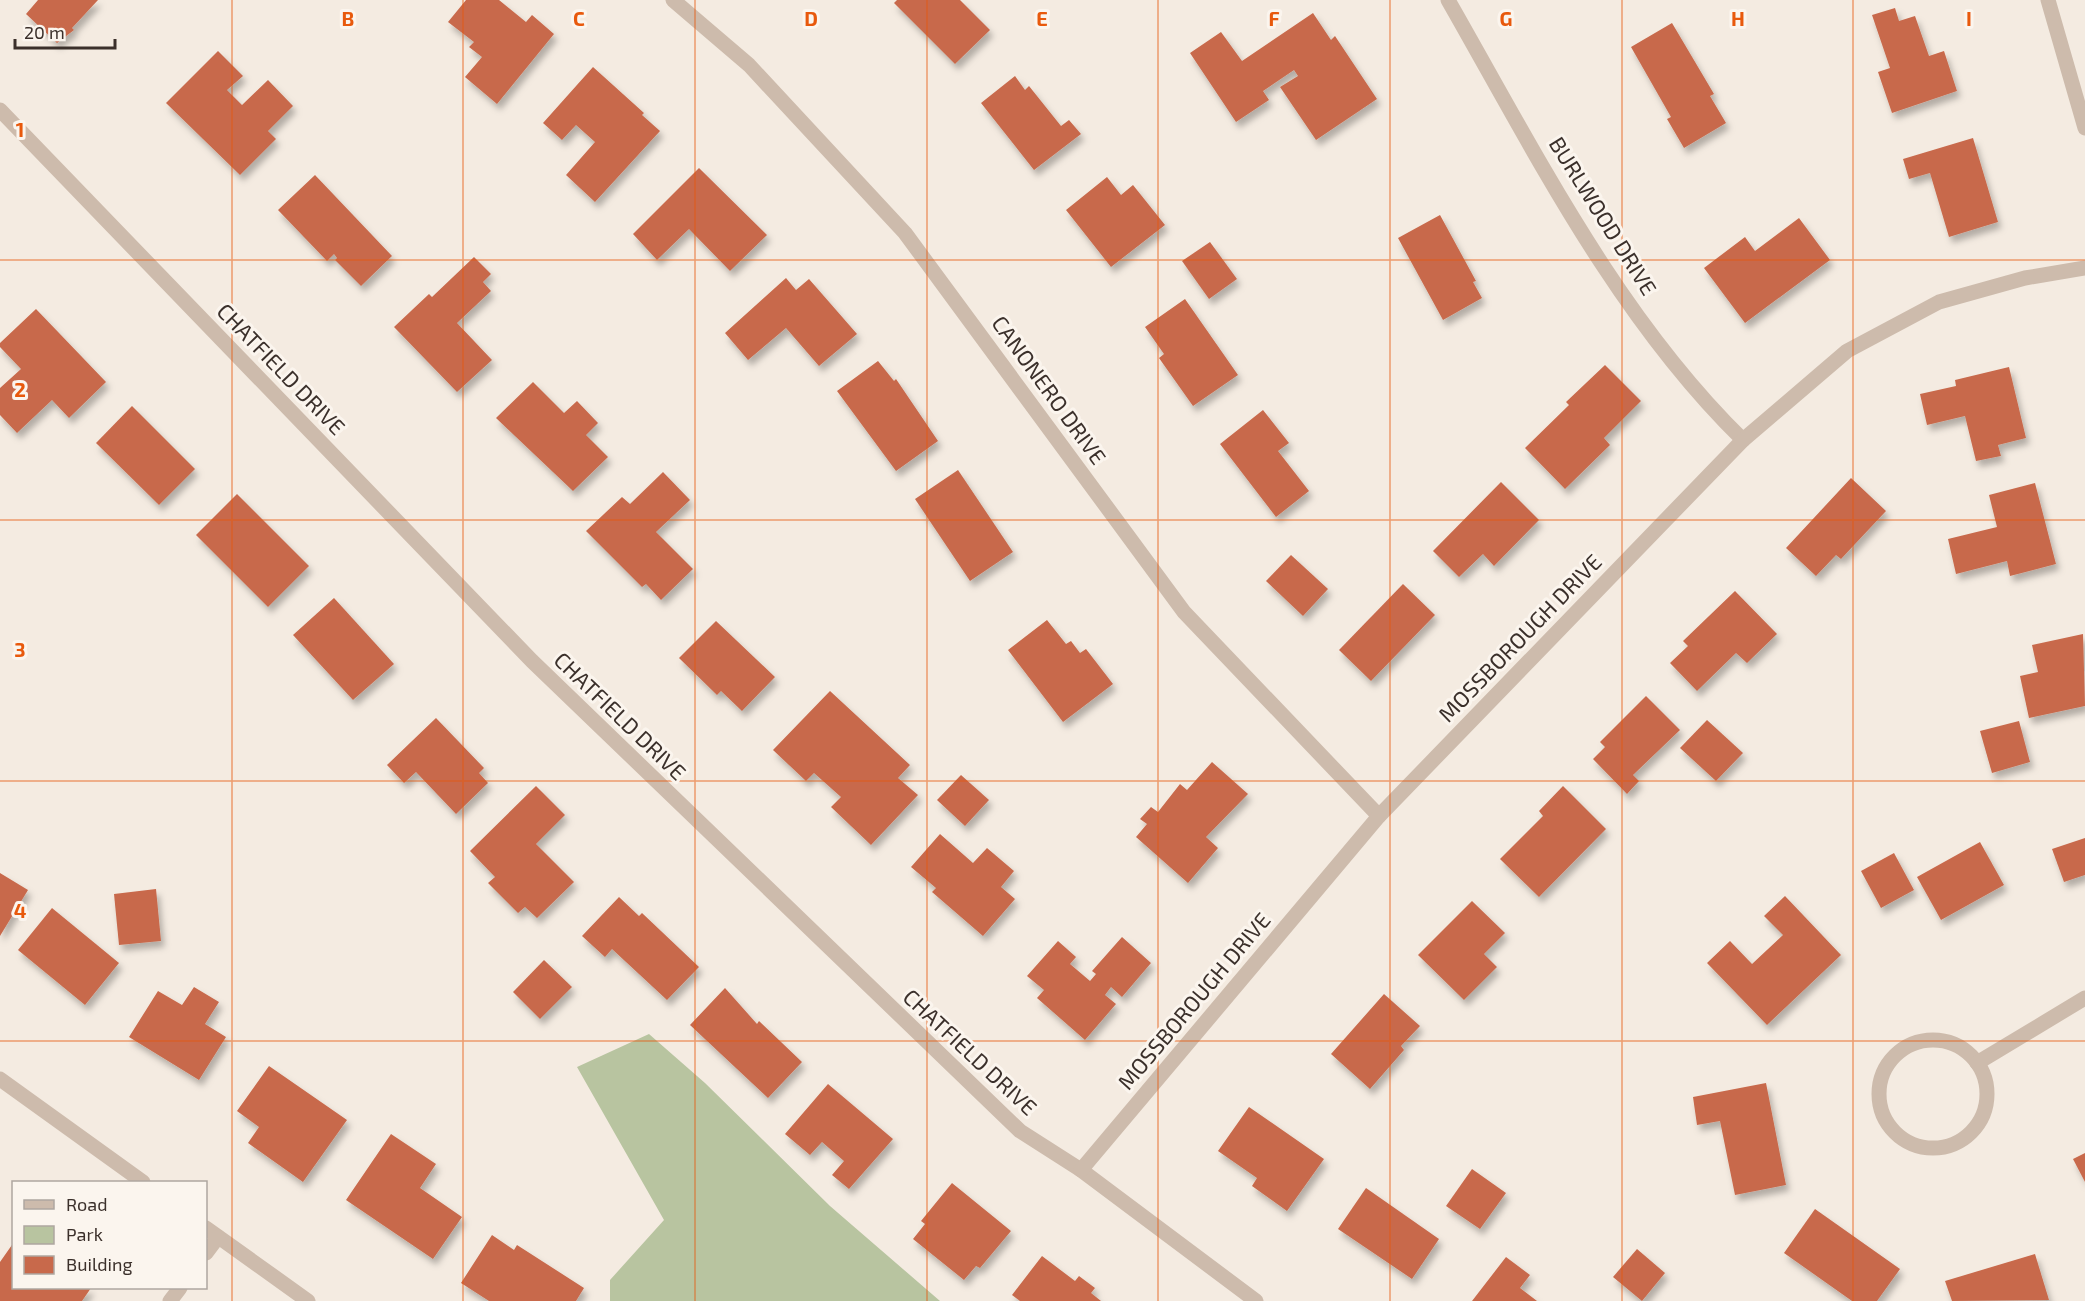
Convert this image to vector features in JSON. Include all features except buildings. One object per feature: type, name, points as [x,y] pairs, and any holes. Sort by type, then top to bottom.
[{"type":"street","name":"CANONERO DRIVE","points":[[673,0],[749,65],[905,233],[1184,612],[1379,816]]},
{"type":"street","name":"BURLWOOD DRIVE","points":[[1448,0],[1562,198],[1619,288],[1700,398],[1743,440]]},
{"type":"street","points":[[2048,0],[2085,128]]},
{"type":"street","name":"CHATFIELD DRIVE","points":[[0,110],[532,661],[1020,1131],[1081,1170],[1256,1301]]},
{"type":"street","name":"MOSSBOROUGH DRIVE","points":[[1081,1170],[1379,816],[1743,440],[1847,351],[1939,302],[2025,278],[2085,268]]},
{"type":"street","points":[[1977,1062],[2085,998]]},
{"type":"street","points":[[1927,1040],[1946,1042],[1963,1049],[1977,1062],[1984,1078],[1987,1095],[1984,1112],[1976,1126],[1964,1139],[1948,1146],[1931,1148],[1914,1145],[1899,1137],[1887,1124],[1880,1108],[1879,1089],[1884,1071],[1894,1056],[1909,1045],[1927,1040]]},
{"type":"street","points":[[0,1079],[142,1181]]},
{"type":"street","points":[[207,1250],[212,1232],[308,1301]]},
{"type":"green space","points":[[649,1034],[705,1083],[830,1206],[940,1301],[610,1301],[610,1280],[664,1220],[577,1067]]}]
